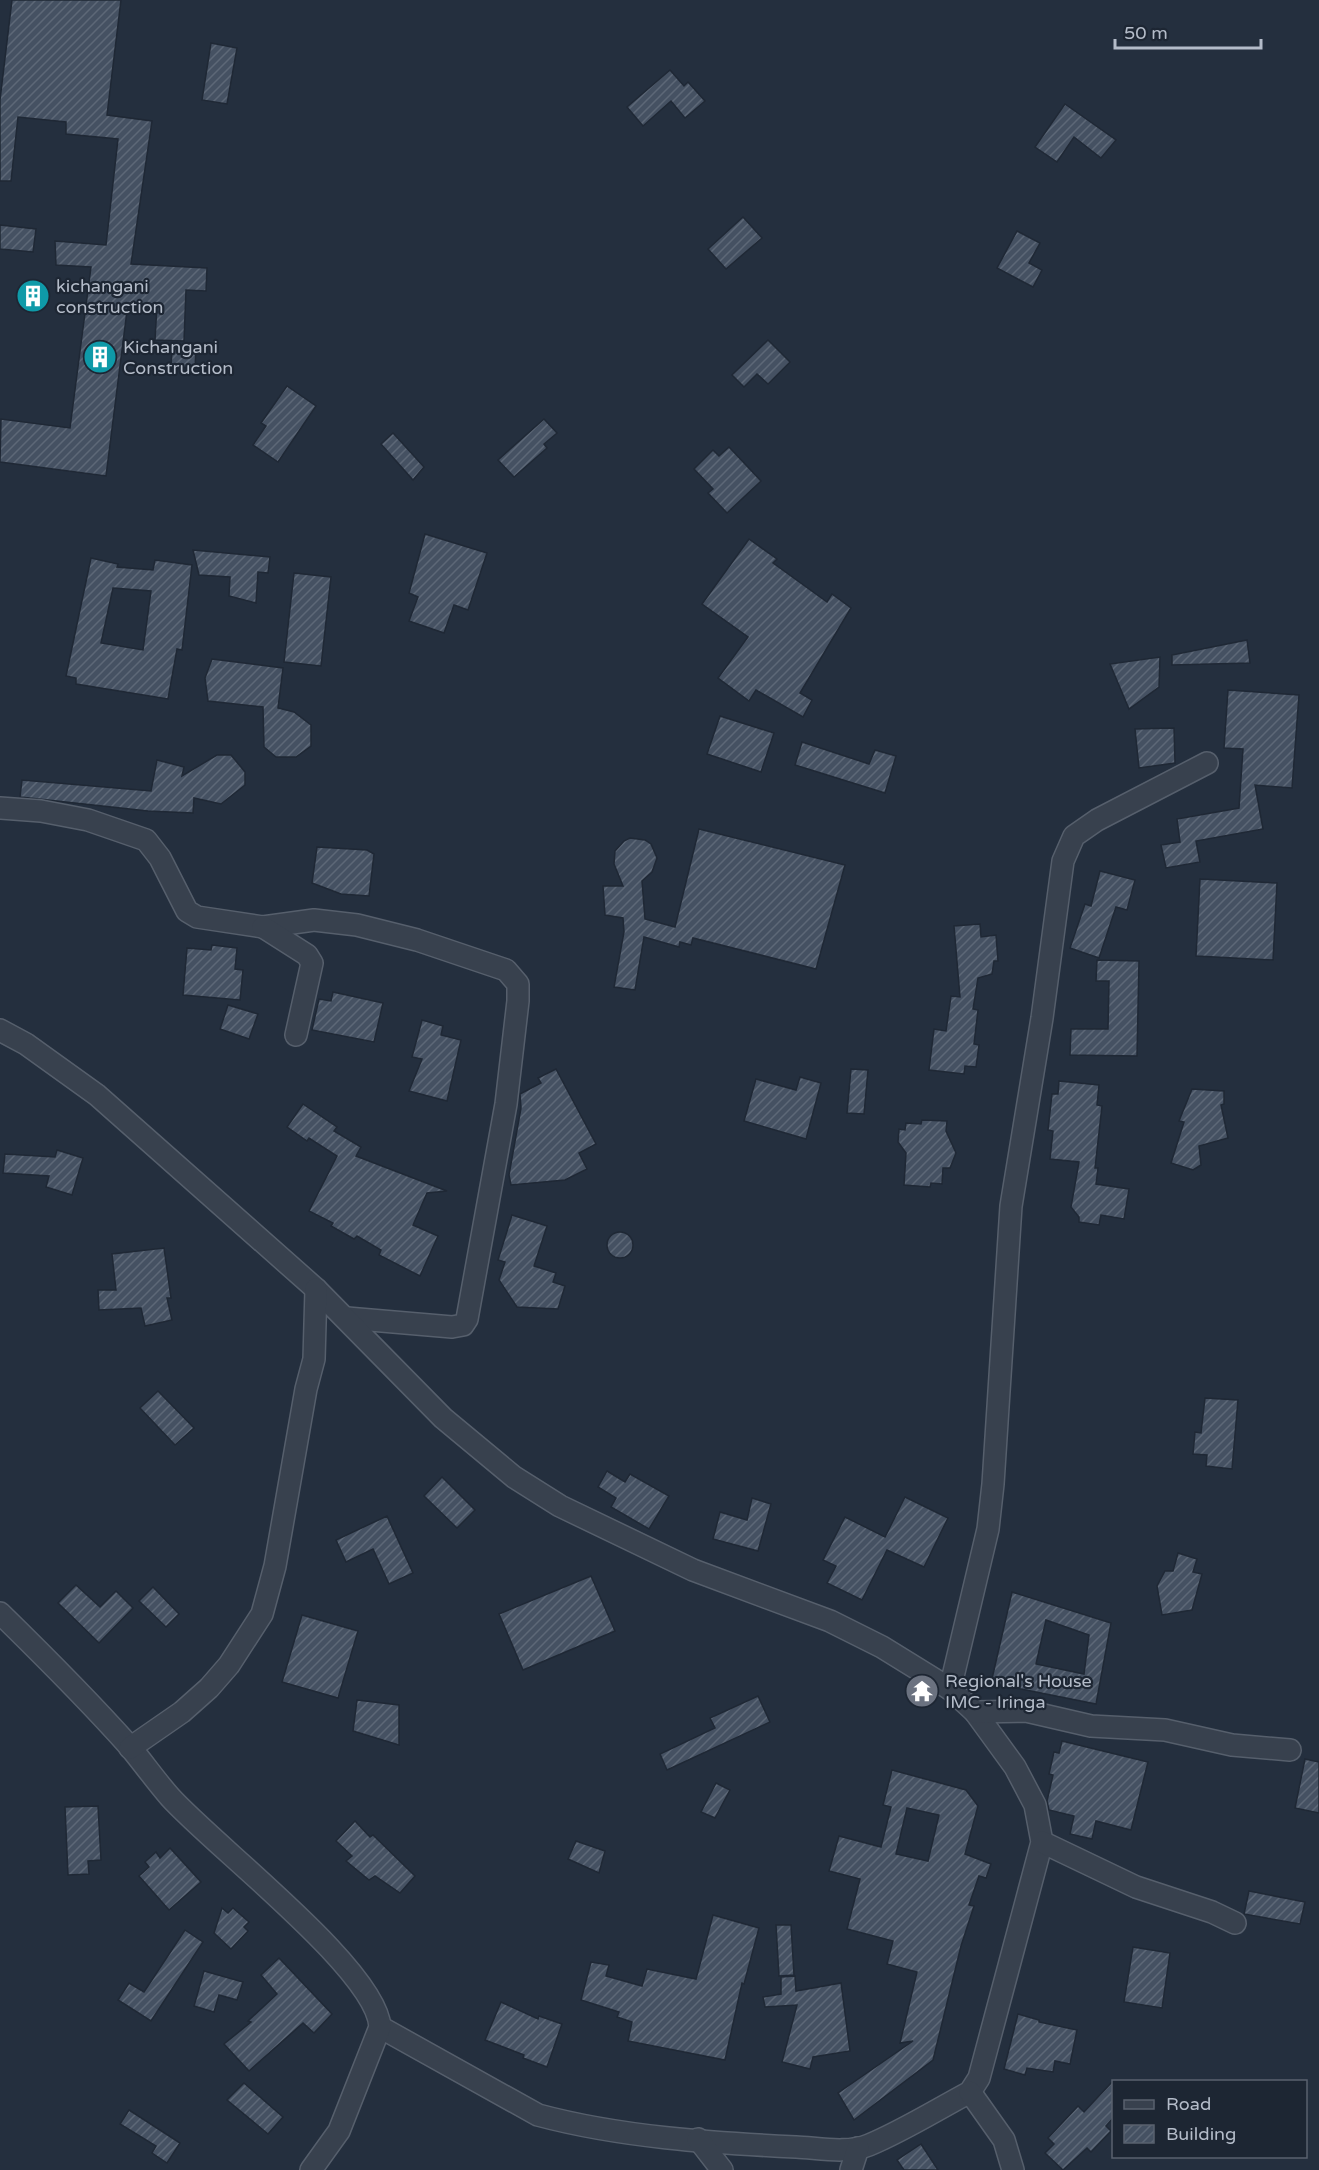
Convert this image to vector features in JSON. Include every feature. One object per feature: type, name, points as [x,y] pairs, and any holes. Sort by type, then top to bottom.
[{"type":"street","points":[[950,1689],[988,1528],[994,1472],[1011,1206],[1042,1018],[1063,861],[1074,836],[1097,820],[1207,763]]},
{"type":"street","points":[[0,808],[88,820],[146,840],[160,858],[192,915],[263,927],[314,920],[357,925],[447,949],[506,970],[519,988],[506,1104],[467,1319],[463,1325],[452,1327],[348,1318]]},
{"type":"street","points":[[263,927],[307,955],[312,963],[296,1035]]},
{"type":"street","points":[[0,1030],[26,1044],[97,1095],[316,1288],[348,1318],[443,1418],[514,1477],[560,1506],[693,1570],[830,1621],[882,1647],[950,1689],[975,1712],[1015,1767],[1035,1805],[1042,1842],[1022,1909],[988,2051],[979,2078],[970,2092],[869,2145],[858,2148],[815,2148],[698,2139],[597,2128],[537,2115],[380,2027]]},
{"type":"street","points":[[130,1748],[182,1712],[209,1688],[229,1665],[262,1614],[275,1566],[306,1389],[314,1359],[316,1288]]},
{"type":"street","points":[[0,1612],[130,1748],[171,1798],[340,1959],[371,1998],[380,2017],[380,2027],[339,2130],[311,2170]]},
{"type":"street","points":[[975,1712],[1026,1711],[1091,1726],[1165,1730],[1232,1745],[1290,1750]]},
{"type":"street","points":[[1042,1842],[1136,1887],[1212,1912],[1235,1923]]},
{"type":"street","points":[[970,2092],[1004,2140],[1013,2170]]},
{"type":"street","points":[[698,2139],[722,2170]]},
{"type":"street","points":[[852,2170],[858,2148]]},
{"type":"building","points":[[12,0],[121,0],[107,115],[152,121],[131,264],[207,268],[206,291],[186,290],[184,341],[155,340],[157,305],[128,303],[106,476],[0,462],[1,419],[70,428],[91,267],[56,265],[55,241],[106,245],[118,139],[66,134],[66,122],[18,117],[11,181],[0,181],[0,100]]},
{"type":"building","points":[[211,43],[237,48],[227,104],[202,100]]},
{"type":"building","points":[[670,70],[684,86],[688,82],[705,101],[685,118],[671,101],[643,126],[627,107]]},
{"type":"building","points":[[1065,104],[1116,140],[1101,158],[1074,137],[1057,162],[1035,147]]},
{"type":"building","points":[[743,217],[762,238],[726,269],[708,249]]},
{"type":"building","points":[[0,225],[36,229],[33,252],[0,249]]},
{"type":"building","points":[[1017,231],[1040,243],[1029,263],[1042,270],[1033,287],[997,268]]},
{"type":"building","points":[[768,340],[790,362],[768,384],[757,374],[744,387],[732,375]]},
{"type":"building","points":[[172,349],[196,349],[195,368],[171,367]]},
{"type":"building","points":[[287,386],[316,406],[278,462],[253,445],[266,426],[261,423]]},
{"type":"building","points":[[544,419],[557,433],[544,444],[547,448],[514,477],[498,460]]},
{"type":"building","points":[[393,433],[424,467],[413,480],[381,444]]},
{"type":"building","points":[[729,447],[761,481],[727,513],[708,493],[713,489],[694,469],[713,450],[719,456]]},
{"type":"building","points":[[425,534],[487,553],[468,610],[454,605],[444,633],[409,621],[418,597],[409,593]]},
{"type":"building","points":[[749,539],[777,559],[773,563],[827,602],[832,594],[851,608],[800,693],[812,700],[803,717],[756,690],[749,701],[718,678],[748,637],[702,604]]},
{"type":"building","points":[[193,550],[270,557],[268,573],[258,572],[256,603],[229,596],[230,577],[199,575]]},
{"type":"building","points":[[91,558],[118,564],[117,567],[153,570],[155,560],[192,565],[182,650],[177,649],[168,699],[76,684],[76,678],[66,676]],"holes":[[[113,588],[151,591],[143,650],[101,643]]]},
{"type":"building","points":[[294,573],[331,577],[321,666],[284,662]]},
{"type":"building","points":[[1247,640],[1250,663],[1172,665],[1172,655]]},
{"type":"building","points":[[1160,657],[1159,687],[1129,709],[1110,664]]},
{"type":"building","points":[[212,659],[283,668],[278,708],[294,712],[311,725],[311,746],[296,757],[276,757],[264,747],[263,707],[208,701],[205,678]]},
{"type":"building","points":[[1228,690],[1299,695],[1292,788],[1255,785],[1263,829],[1196,841],[1200,862],[1166,868],[1161,845],[1180,842],[1177,819],[1239,808],[1243,749],[1224,748]]},
{"type":"building","points":[[720,716],[774,733],[761,772],[707,754]]},
{"type":"building","points":[[1174,728],[1175,763],[1139,768],[1135,729]]},
{"type":"building","points":[[802,742],[869,764],[875,750],[896,756],[885,793],[795,765]]},
{"type":"building","points":[[217,755],[231,755],[245,772],[245,785],[221,804],[194,798],[193,813],[148,811],[20,797],[22,780],[151,791],[157,760],[184,767],[182,776]]},
{"type":"building","points":[[699,829],[845,865],[816,969],[693,938],[691,945],[680,942],[679,947],[644,937],[635,990],[614,987],[624,932],[623,918],[605,915],[603,886],[623,886],[614,864],[615,851],[630,838],[645,840],[651,844],[657,858],[652,872],[642,881],[645,919],[675,927]]},
{"type":"building","points":[[317,847],[367,850],[374,854],[369,896],[341,894],[312,883]]},
{"type":"building","points":[[1100,871],[1135,880],[1127,910],[1116,907],[1099,958],[1070,948],[1085,904],[1091,906]]},
{"type":"building","points":[[1200,879],[1277,883],[1273,960],[1196,956]]},
{"type":"building","points":[[980,924],[981,937],[996,935],[998,961],[994,961],[992,974],[978,978],[973,1009],[978,1010],[974,1044],[979,1045],[976,1067],[965,1066],[964,1074],[929,1070],[934,1029],[946,1031],[951,996],[960,997],[954,926]]},
{"type":"building","points":[[212,945],[237,948],[235,969],[243,970],[240,1000],[183,995],[187,948],[211,950]]},
{"type":"building","points":[[1097,960],[1139,961],[1137,1056],[1070,1055],[1071,1029],[1108,1029],[1109,981],[1096,981]]},
{"type":"building","points":[[333,992],[383,1003],[374,1042],[312,1030],[319,999],[331,1001]]},
{"type":"building","points":[[228,1005],[258,1014],[249,1039],[220,1029]]},
{"type":"building","points":[[422,1020],[443,1026],[441,1035],[461,1040],[447,1101],[409,1091],[422,1059],[412,1057]]},
{"type":"building","points":[[556,1069],[596,1144],[579,1153],[587,1169],[565,1180],[511,1185],[509,1175],[521,1108],[520,1094],[541,1083],[538,1078]]},
{"type":"building","points":[[851,1069],[868,1070],[864,1114],[847,1113]]},
{"type":"building","points":[[800,1077],[821,1083],[806,1139],[744,1121],[756,1079],[796,1090]]},
{"type":"building","points":[[1059,1081],[1099,1085],[1097,1105],[1102,1106],[1095,1168],[1098,1168],[1096,1184],[1129,1189],[1124,1219],[1101,1215],[1099,1225],[1079,1222],[1079,1217],[1071,1207],[1079,1162],[1050,1159],[1053,1131],[1048,1130],[1052,1094],[1058,1094]]},
{"type":"building","points":[[1192,1089],[1224,1091],[1224,1104],[1221,1105],[1228,1138],[1199,1146],[1201,1165],[1193,1170],[1171,1163],[1184,1122],[1179,1121]]},
{"type":"building","points":[[303,1104],[337,1127],[334,1131],[361,1147],[356,1156],[447,1191],[427,1193],[413,1225],[438,1236],[420,1276],[379,1255],[381,1250],[357,1236],[354,1239],[331,1226],[333,1223],[309,1211],[337,1156],[309,1138],[307,1141],[287,1127]]},
{"type":"building","points":[[922,1120],[947,1121],[946,1131],[956,1153],[950,1168],[943,1168],[942,1184],[931,1183],[930,1187],[904,1185],[906,1153],[898,1142],[899,1129],[905,1130],[906,1123],[921,1124]]},
{"type":"building","points":[[57,1150],[83,1158],[72,1195],[46,1187],[49,1176],[3,1173],[5,1154],[55,1157]]},
{"type":"building","points":[[512,1215],[547,1226],[534,1266],[556,1273],[553,1282],[565,1286],[558,1309],[517,1307],[499,1280],[505,1262],[498,1260]]},
{"type":"building","points":[[620,1232],[629,1236],[633,1245],[629,1254],[620,1258],[611,1254],[607,1245],[611,1236]]},
{"type":"building","points":[[164,1248],[171,1298],[167,1298],[172,1320],[145,1326],[141,1308],[99,1310],[98,1290],[116,1290],[112,1254]]},
{"type":"building","points":[[158,1391],[194,1428],[175,1445],[140,1408]]},
{"type":"building","points":[[1205,1398],[1238,1400],[1232,1469],[1206,1466],[1207,1455],[1193,1454],[1195,1432],[1201,1433]]},
{"type":"building","points":[[607,1471],[625,1482],[630,1474],[669,1496],[649,1529],[611,1507],[616,1498],[598,1487]]},
{"type":"building","points":[[442,1477],[475,1510],[457,1528],[424,1496]]},
{"type":"building","points":[[905,1497],[948,1518],[924,1567],[887,1550],[862,1600],[827,1583],[836,1566],[823,1560],[845,1517],[885,1537]]},
{"type":"building","points":[[752,1498],[771,1504],[758,1551],[713,1539],[720,1512],[747,1520]]},
{"type":"building","points":[[387,1516],[413,1573],[389,1584],[373,1549],[346,1562],[336,1540]]},
{"type":"building","points":[[1178,1553],[1197,1559],[1193,1572],[1202,1574],[1192,1610],[1162,1615],[1157,1586],[1165,1571],[1173,1571]]},
{"type":"building","points":[[591,1576],[615,1631],[523,1670],[499,1614]]},
{"type":"building","points":[[76,1585],[100,1607],[116,1591],[133,1608],[99,1643],[58,1603]]},
{"type":"building","points":[[153,1587],[179,1614],[166,1627],[139,1601]]},
{"type":"building","points":[[1012,1592],[1111,1623],[1096,1704],[991,1683]],"holes":[[[1046,1620],[1089,1635],[1084,1674],[1036,1664]]]},
{"type":"building","points":[[302,1615],[358,1631],[338,1698],[282,1682]]},
{"type":"building","points":[[758,1696],[770,1722],[667,1770],[660,1754],[715,1728],[710,1718]]},
{"type":"building","points":[[357,1700],[399,1705],[399,1745],[353,1731]]},
{"type":"building","points":[[1062,1741],[1148,1762],[1131,1830],[1096,1821],[1092,1839],[1070,1834],[1074,1816],[1049,1810],[1047,1801],[1053,1775],[1049,1774],[1054,1752],[1059,1753]]},
{"type":"building","points":[[1305,1759],[1319,1762],[1319,1813],[1295,1808]]},
{"type":"building","points":[[892,1770],[966,1790],[978,1806],[965,1854],[991,1864],[986,1878],[979,1876],[969,1905],[974,1906],[961,1946],[933,2060],[854,2120],[838,2093],[913,2041],[900,2043],[917,1972],[887,1964],[893,1941],[847,1929],[860,1879],[829,1871],[839,1836],[881,1847],[891,1807],[883,1805]],"holes":[[[907,1808],[939,1815],[928,1861],[896,1854]]]},
{"type":"building","points":[[716,1783],[730,1790],[715,1818],[701,1812]]},
{"type":"building","points":[[98,1806],[101,1860],[88,1861],[89,1874],[68,1875],[65,1807]]},
{"type":"building","points":[[355,1821],[370,1837],[373,1835],[415,1876],[400,1893],[375,1876],[369,1880],[346,1861],[352,1856],[336,1841]]},
{"type":"building","points":[[576,1841],[605,1851],[599,1873],[568,1859]]},
{"type":"building","points":[[170,1848],[201,1882],[169,1910],[139,1876],[149,1867],[145,1862],[156,1852],[160,1858]]},
{"type":"building","points":[[1249,1891],[1305,1902],[1300,1924],[1244,1914]]},
{"type":"building","points":[[222,1908],[228,1913],[233,1908],[249,1922],[244,1927],[248,1931],[231,1949],[214,1933]]},
{"type":"building","points":[[713,1915],[759,1928],[744,1984],[742,1983],[725,2060],[628,2041],[632,2022],[617,2017],[619,2012],[581,2000],[591,1962],[609,1965],[606,1976],[642,1986],[647,1969],[696,1979]]},
{"type":"building","points":[[776,1925],[791,1925],[794,1975],[779,1976]]},
{"type":"building","points":[[185,1930],[203,1942],[151,2021],[118,2000],[129,1983],[144,1992]]},
{"type":"building","points":[[1133,1947],[1170,1953],[1162,2008],[1124,2002]]},
{"type":"building","points":[[279,1958],[332,2014],[314,2033],[303,2023],[249,2071],[224,2044],[251,2022],[248,2021],[277,1994],[261,1975]]},
{"type":"building","points":[[204,1971],[243,1982],[237,2000],[219,1995],[214,2012],[194,2006]]},
{"type":"building","points":[[795,1976],[796,1991],[841,1983],[850,2051],[813,2057],[810,2069],[782,2062],[797,2005],[765,2007],[763,1997],[781,1994],[781,1977]]},
{"type":"building","points":[[501,2002],[538,2019],[539,2016],[562,2024],[547,2067],[523,2058],[524,2055],[485,2040]]},
{"type":"building","points":[[1018,2014],[1039,2020],[1039,2022],[1077,2030],[1070,2064],[1055,2061],[1053,2072],[1027,2068],[1025,2075],[1004,2069]]},
{"type":"building","points":[[1112,2082],[1112,2119],[1106,2126],[1111,2131],[1091,2152],[1087,2148],[1063,2170],[1045,2153],[1054,2144],[1048,2138],[1078,2106],[1084,2112]]},
{"type":"building","points":[[244,2083],[283,2117],[268,2134],[227,2100]]},
{"type":"building","points":[[129,2110],[180,2143],[167,2163],[152,2153],[156,2146],[120,2124]]},
{"type":"building","points":[[921,2144],[938,2170],[904,2170],[897,2160]]},
{"type":"place","name":"kichangani construction","points":[[33,296]]},
{"type":"place","name":"Kichangani Construction","points":[[100,357]]},
{"type":"place","name":"Regional's House IMC - Iringa","points":[[922,1691]]}]
